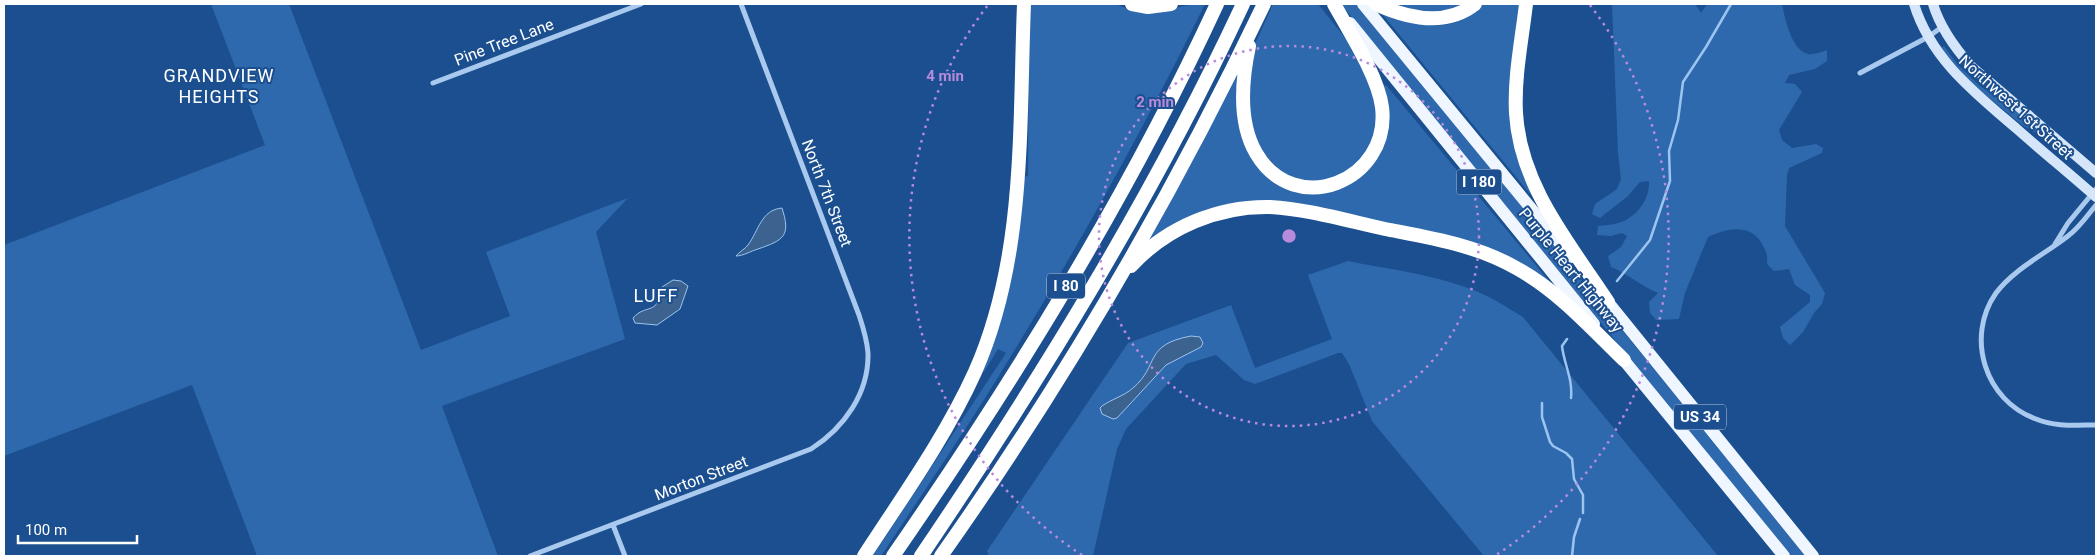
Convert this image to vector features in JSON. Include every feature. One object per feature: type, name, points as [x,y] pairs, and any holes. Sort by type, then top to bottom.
[{"type":"highway","points":[[864,556],[946,428],[975,371],[996,312],[1012,236],[1020,118],[1024,4]]},
{"type":"highway","points":[[1132,4],[1148,7],[1171,4]]},
{"type":"highway","name":"I 80","points":[[893,556],[986,418],[1082,259],[1162,114],[1217,4]]},
{"type":"highway","name":"I 80","points":[[921,556],[1010,423],[1110,258],[1196,99],[1243,4]]},
{"type":"highway","points":[[941,556],[986,492],[1073,357],[1119,279],[1201,128],[1264,4]]},
{"type":"highway","points":[[1256,19],[1243,80],[1245,115],[1252,145],[1263,163],[1287,181],[1308,187],[1325,187],[1345,180],[1363,167],[1379,143],[1383,121],[1380,97],[1372,77],[1334,4]]},
{"type":"highway","points":[[1376,4],[1403,14],[1431,18],[1454,16],[1475,4]]},
{"type":"highway","points":[[1526,4],[1516,92],[1517,132],[1521,151],[1537,191],[1548,211],[1608,302]]},
{"type":"highway","points":[[1119,279],[1152,247],[1169,234],[1197,220],[1232,210],[1253,208],[1292,210],[1452,242],[1497,258],[1537,280],[1557,296],[1624,360]]},
{"type":"main road","name":"Purple Heart Highway","points":[[1334,4],[1784,556]]},
{"type":"main road","name":"Purple Heart Highway","points":[[1363,4],[1608,302],[1813,556]]},
{"type":"main road","name":"Northwest 1st Street","points":[[1914,4],[1928,37],[1946,64],[1967,87],[2095,193]]},
{"type":"main road","name":"Northwest 1st Street","points":[[1932,4],[1942,27],[1960,53],[1978,72],[2096,173]]},
{"type":"street","name":"Pine Tree Lane","points":[[433,83],[641,4]]},
{"type":"street","name":"North 7th Street","points":[[741,4],[859,315],[868,352],[866,369],[859,395]]},
{"type":"street","points":[[1860,73],[1928,37],[1942,27]]},
{"type":"street","points":[[2055,244],[2068,223],[2095,193]]},
{"type":"street","points":[[2096,205],[2076,230],[2013,276],[1996,293],[1985,315],[1981,338],[1984,365],[1997,390],[2009,404],[2023,414],[2046,423],[2096,425]]},
{"type":"street","name":"Morton Street","points":[[530,556],[811,448],[827,438],[840,426],[851,411],[859,395]]},
{"type":"street","points":[[613,525],[625,556]]},
{"type":"shaded area","points":[[1488,3],[1524,4],[1513,92],[1535,200],[1374,4],[1407,20],[1430,25],[1442,25],[1466,18],[1477,8]]},
{"type":"shaded area","points":[[211,4],[289,4],[421,350],[510,316],[486,252],[628,198],[596,232],[625,339],[442,406],[498,556],[257,556],[192,385],[4,456],[4,245],[265,145]]},
{"type":"shaded area","points":[[1029,4],[1116,4],[1141,12],[1152,12],[1205,4],[1160,94],[1063,270],[980,407],[947,457],[881,556],[873,556],[1006,353],[998,349],[984,372],[980,370],[1023,177],[1028,176]]},
{"type":"shaded area","points":[[1273,4],[1318,4],[1350,44],[1351,50],[1363,67],[1378,108],[1375,139],[1355,169],[1327,182],[1297,180],[1280,171],[1259,148],[1249,117],[1250,66],[1256,42]]},
{"type":"shaded area","points":[[1341,4],[1357,4],[1806,556],[1791,556]]},
{"type":"shaded area","points":[[1396,4],[1468,4],[1444,14],[1425,13]]},
{"type":"shaded area","points":[[1612,4],[1695,4],[1701,13],[1707,4],[1782,4],[1790,33],[1797,46],[1808,54],[1827,50],[1827,61],[1815,69],[1789,75],[1785,83],[1795,84],[1802,92],[1779,130],[1782,140],[1792,148],[1816,144],[1823,148],[1822,153],[1789,168],[1787,175],[1785,226],[1825,293],[1822,304],[1814,313],[1803,332],[1790,345],[1783,338],[1780,327],[1810,302],[1810,295],[1795,285],[1789,269],[1774,271],[1767,264],[1767,255],[1763,245],[1750,232],[1736,229],[1708,237],[1685,293],[1679,319],[1656,320],[1650,313],[1649,302],[1658,293],[1611,267],[1608,256],[1621,247],[1627,236],[1622,233],[1611,236],[1597,235],[1598,226],[1611,225],[1631,217],[1641,207],[1649,188],[1649,181],[1640,182],[1628,196],[1600,218],[1592,214],[1595,204],[1617,189],[1621,179],[1618,153]]},
{"type":"shaded area","points":[[1944,46],[1958,65],[1980,86],[2010,106],[2047,137],[2046,139],[2022,125],[1971,83],[1941,48]]},
{"type":"shaded area","points":[[1238,70],[1243,136],[1289,188],[1355,180],[1388,117],[1384,86],[1386,85],[1554,287],[1496,255],[1249,206],[1146,246]]},
{"type":"shaded area","points":[[782,208],[786,225],[783,236],[774,243],[736,256],[748,245],[765,217],[769,213]]},
{"type":"shaded area","points":[[1348,261],[1424,275],[1454,283],[1482,294],[1523,317],[1718,556],[1484,556],[1372,421],[1349,364],[1342,353],[1338,353],[1255,384],[1244,380],[1216,355],[1186,364],[1126,429],[1117,449],[1093,556],[989,556],[987,551],[1128,343],[1231,305],[1255,368],[1332,339],[1308,275]]},
{"type":"shaded area","points":[[673,280],[681,281],[688,286],[680,309],[657,325],[635,323],[633,318],[642,311],[654,306],[658,302],[662,287]]},
{"type":"shaded area","points":[[1191,336],[1200,337],[1203,343],[1201,347],[1166,365],[1117,418],[1113,419],[1102,414],[1100,408],[1102,406],[1129,391],[1141,380],[1159,350],[1176,340]]},
{"type":"waterway","points":[[1617,281],[1650,240],[1670,181],[1669,151],[1678,120],[1683,82],[1731,4]]},
{"type":"waterway","points":[[1567,339],[1562,346],[1570,378],[1571,398]]},
{"type":"waterway","points":[[1542,403],[1542,417],[1550,442],[1572,459],[1574,479],[1583,495],[1583,513]]},
{"type":"waterway","points":[[1572,556],[1574,537],[1580,519]]},
{"type":"district","name":"GRANDVIEW HEIGHTS","points":[[219,85]]},
{"type":"district","name":"LUFF","points":[[656,295]]}]
